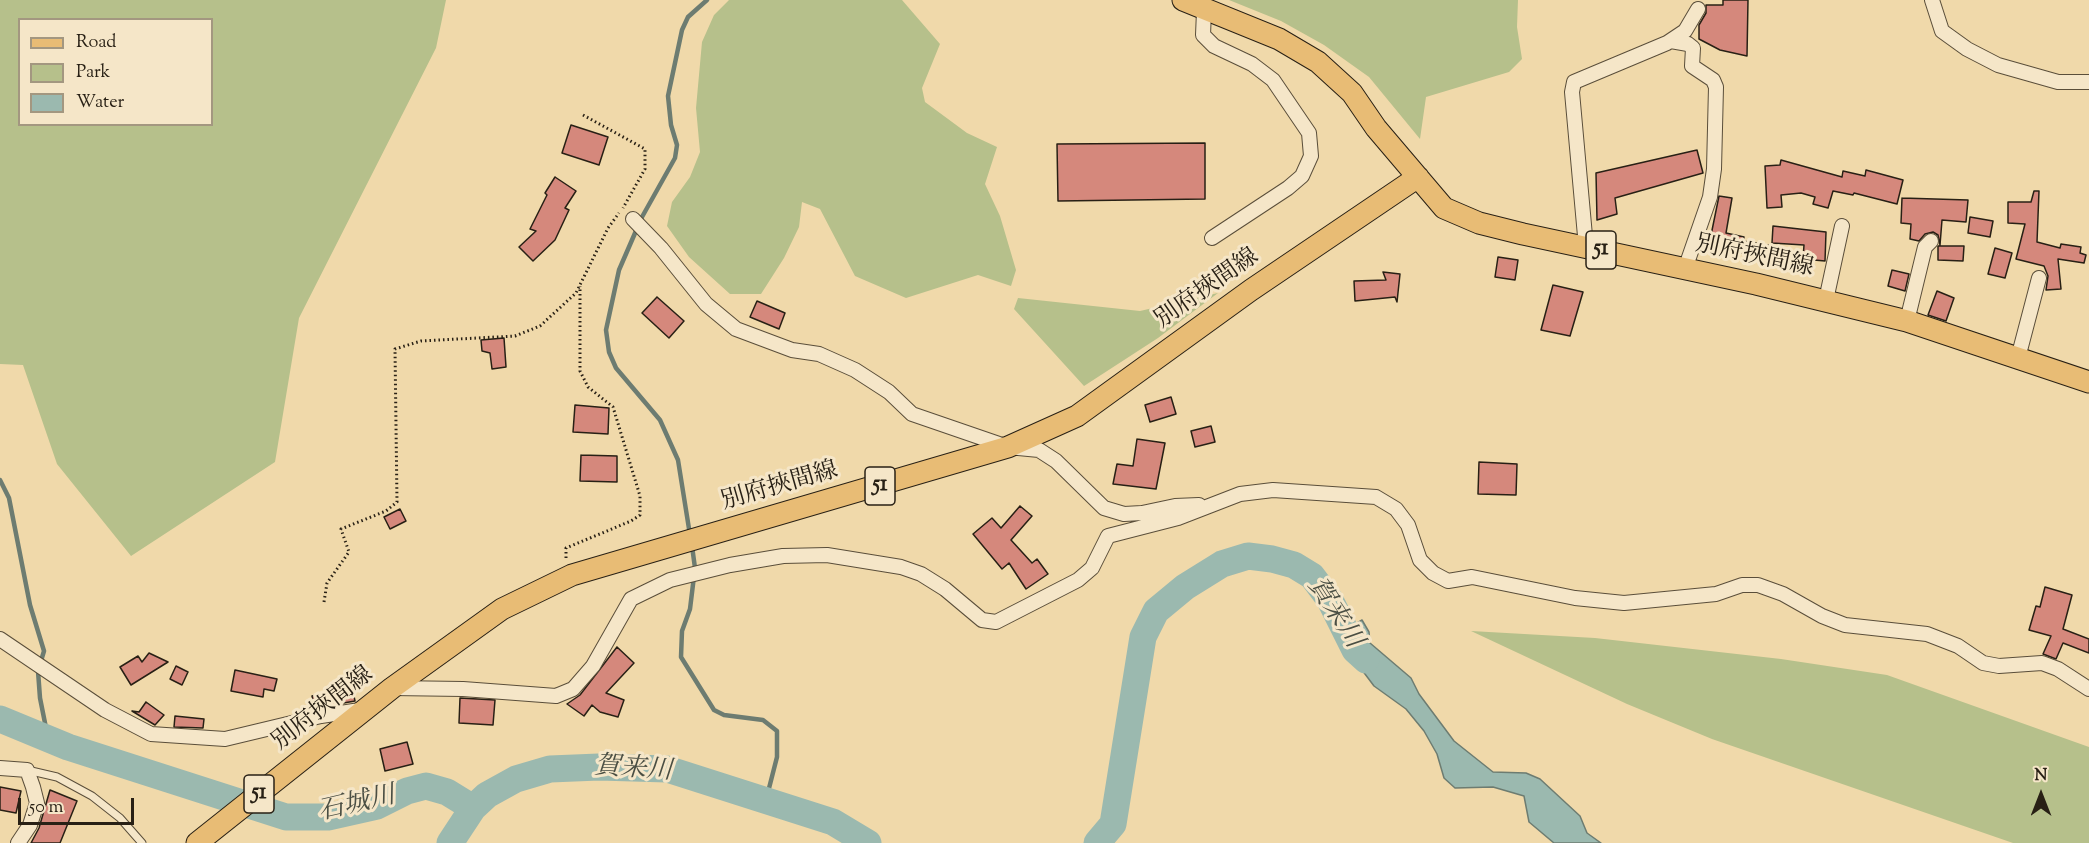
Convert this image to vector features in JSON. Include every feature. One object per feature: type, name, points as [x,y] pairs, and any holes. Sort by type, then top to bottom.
[{"type":"main road","name":"別府挾間線","points":[[1183,0],[1204,11],[1280,39],[1318,63],[1352,93],[1444,208],[1479,223],[1826,300],[1907,321],[2089,382]]},
{"type":"main road","name":"別府挾間線","points":[[196,843],[392,688],[502,609],[572,575],[1008,447],[1077,416],[1251,290],[1418,177]]},
{"type":"street","points":[[1932,0],[1942,31],[1967,49],[1998,65],[2028,71],[2058,82],[2089,82]]},
{"type":"street","points":[[1586,247],[1572,92],[1574,82],[1671,41],[1685,31],[1698,9]]},
{"type":"street","points":[[1204,11],[1203,35],[1214,46],[1252,64],[1273,80],[1309,133],[1311,156],[1302,176],[1288,188],[1212,238]]},
{"type":"street","points":[[1671,41],[1688,44],[1693,48],[1692,66],[1713,80],[1716,87],[1716,137],[1710,197],[1686,269]]},
{"type":"street","points":[[633,219],[661,248],[706,304],[736,329],[792,350],[819,354],[855,370],[889,392],[912,414],[1008,447],[1040,450],[1056,461],[1104,508],[1124,514],[1142,513],[1175,506],[1208,505]]},
{"type":"street","points":[[1826,300],[1842,226]]},
{"type":"street","points":[[1907,321],[1925,247],[1931,241]]},
{"type":"street","points":[[2018,358],[2039,278]]},
{"type":"street","points":[[392,688],[464,689],[556,696],[573,689],[593,666],[632,599],[670,580],[730,565],[783,556],[827,555],[901,567],[921,574],[982,620],[996,622],[1078,580],[1092,568],[1108,536],[1178,518],[1240,494],[1273,490],[1376,497],[1396,509],[1408,525],[1420,560],[1433,573],[1448,580],[1484,579],[1575,598],[1624,603],[1716,594],[1742,585],[1758,585],[1783,594],[1822,616],[1845,625],[1927,634],[1958,646],[1983,663],[1999,666],[2042,663],[2087,684]]},
{"type":"street","points":[[0,639],[105,710],[151,734],[225,739],[321,716],[365,710]]},
{"type":"street","points":[[0,768],[27,770],[37,803],[30,825],[18,843]]},
{"type":"lane","points":[[27,770],[57,777],[92,796],[120,818],[141,843]]},
{"type":"path","points":[[324,602],[327,583],[349,552],[341,529],[386,511],[397,502],[395,349],[421,341],[515,336],[540,326],[576,293],[608,228],[626,204],[645,169],[645,149],[584,115]]},
{"type":"path","points":[[566,559],[566,548],[631,521],[640,515],[640,496],[614,407],[588,387],[580,371],[580,285]]},
{"type":"green space","points":[[0,0],[446,0],[436,48],[299,318],[275,462],[131,556],[57,464],[23,365],[0,364]]},
{"type":"green space","points":[[729,0],[902,0],[940,44],[922,88],[925,102],[967,133],[997,147],[985,184],[1000,216],[1016,270],[1011,286],[978,275],[906,298],[855,276],[820,209],[802,202],[799,227],[784,258],[761,294],[730,294],[689,257],[667,226],[672,202],[690,177],[700,152],[696,108],[702,42],[714,15]]},
{"type":"green space","points":[[1229,0],[1518,0],[1517,27],[1522,59],[1509,72],[1426,97],[1420,139],[1369,77],[1324,45],[1281,21]]},
{"type":"green space","points":[[1218,293],[1158,338],[1084,386],[1014,309],[1018,298],[1140,311]]},
{"type":"green space","points":[[1471,631],[1595,638],[1781,659],[1887,675],[2089,747],[2089,843],[2013,843],[1712,739],[1627,704]]},
{"type":"water","points":[[1362,620],[1369,632],[1370,643],[1411,678],[1419,694],[1454,741],[1493,772],[1526,773],[1540,779],[1580,816],[1587,833],[1601,843],[1554,843],[1529,822],[1524,796],[1493,787],[1455,788],[1444,778],[1437,754],[1424,731],[1406,709],[1374,686],[1347,650],[1339,634]]},
{"type":"building","points":[[1723,0],[1748,0],[1747,56],[1720,50],[1699,39],[1699,25],[1706,13],[1706,5],[1723,5]]},
{"type":"building","points":[[571,125],[608,137],[599,165],[562,153]]},
{"type":"building","points":[[1205,143],[1205,199],[1058,201],[1057,144]]},
{"type":"building","points":[[1697,150],[1703,173],[1615,198],[1617,214],[1597,220],[1596,173]]},
{"type":"building","points":[[1781,160],[1842,177],[1843,171],[1865,176],[1866,170],[1903,180],[1897,204],[1854,193],[1853,195],[1833,191],[1828,208],[1813,204],[1815,197],[1801,193],[1781,195],[1782,207],[1767,208],[1765,166],[1780,165]]},
{"type":"building","points":[[555,177],[576,191],[565,208],[569,210],[555,240],[533,261],[519,247],[536,231],[530,229],[547,195],[545,193]]},
{"type":"building","points":[[2034,191],[2039,191],[2037,242],[2060,248],[2061,244],[2081,247],[2080,253],[2086,255],[2084,263],[2058,259],[2061,289],[2046,290],[2048,276],[2044,266],[2016,259],[2025,224],[2008,223],[2008,202],[2031,202]]},
{"type":"building","points":[[1719,196],[1732,198],[1726,233],[1744,237],[1743,241],[1779,247],[1775,267],[1761,264],[1762,258],[1709,245]]},
{"type":"building","points":[[1902,198],[1968,200],[1966,222],[1942,220],[1940,245],[1938,235],[1933,232],[1925,234],[1919,241],[1910,239],[1911,224],[1901,223]]},
{"type":"building","points":[[1970,217],[1993,221],[1990,237],[1968,233]]},
{"type":"building","points":[[1773,226],[1826,232],[1825,261],[1803,259],[1804,245],[1772,243]]},
{"type":"building","points":[[1938,246],[1964,246],[1963,261],[1938,260]]},
{"type":"building","points":[[1995,248],[2012,253],[2005,278],[1988,274]]},
{"type":"building","points":[[1498,257],[1518,260],[1515,280],[1495,277]]},
{"type":"building","points":[[1892,270],[1909,274],[1905,291],[1888,286]]},
{"type":"building","points":[[1383,272],[1400,274],[1397,302],[1395,297],[1355,301],[1354,281],[1386,280]]},
{"type":"building","points":[[1553,285],[1583,292],[1570,336],[1541,330]]},
{"type":"building","points":[[1937,291],[1954,298],[1946,321],[1928,315]]},
{"type":"building","points":[[657,297],[684,321],[669,338],[642,313]]},
{"type":"building","points":[[757,301],[785,313],[779,329],[750,317]]},
{"type":"building","points":[[504,338],[506,367],[492,369],[490,353],[482,351],[481,340]]},
{"type":"building","points":[[1171,397],[1176,414],[1150,422],[1145,405]]},
{"type":"building","points":[[575,405],[609,408],[608,434],[573,432]]},
{"type":"building","points":[[1211,426],[1215,442],[1195,447],[1191,431]]},
{"type":"building","points":[[1137,439],[1165,443],[1156,489],[1113,484],[1117,464],[1133,466]]},
{"type":"building","points":[[581,455],[617,456],[617,482],[580,481]]},
{"type":"building","points":[[1479,462],[1517,464],[1516,495],[1478,494]]},
{"type":"building","points":[[1020,506],[1032,516],[1011,540],[1032,563],[1037,559],[1048,574],[1026,589],[1009,563],[1002,569],[973,534],[992,518],[1001,528]]},
{"type":"building","points":[[400,509],[406,521],[390,529],[384,517]]},
{"type":"building","points":[[2045,587],[2072,595],[2063,629],[2089,639],[2089,653],[2063,643],[2056,659],[2043,654],[2051,636],[2029,630],[2036,606],[2040,607]]},
{"type":"building","points":[[617,647],[634,663],[606,693],[624,700],[618,717],[600,712],[592,705],[584,716],[567,704],[580,695]]},
{"type":"building","points":[[149,653],[168,662],[131,685],[120,667],[138,656],[142,662]]},
{"type":"building","points":[[176,666],[188,672],[182,685],[170,679]]},
{"type":"building","points":[[235,670],[277,679],[274,691],[264,689],[263,697],[231,691]]},
{"type":"building","points":[[352,687],[355,701],[315,708],[312,696]]},
{"type":"building","points":[[460,698],[495,700],[493,725],[459,723]]},
{"type":"building","points":[[146,702],[164,715],[155,725],[132,711],[139,712]]},
{"type":"building","points":[[175,716],[204,719],[203,728],[174,727]]},
{"type":"building","points":[[407,742],[413,764],[385,771],[380,749]]},
{"type":"building","points":[[0,787],[21,791],[16,813],[0,810]]},
{"type":"building","points":[[50,790],[77,801],[60,843],[31,843],[39,828]]},
{"type":"waterway","points":[[690,535],[678,460],[660,420],[616,368],[609,352],[606,330],[619,270],[642,217],[675,158],[677,145],[671,125],[668,96],[682,30],[688,17],[707,0]]},
{"type":"waterway","points":[[0,480],[9,498],[30,605],[44,651],[38,671],[40,698],[48,738]]},
{"type":"waterway","points":[[692,546],[695,568],[690,609],[682,631],[681,657],[714,710],[724,715],[763,720],[777,731],[777,757],[766,800]]},
{"type":"waterway","name":"賀来川","points":[[1097,843],[1113,824],[1143,637],[1156,611],[1185,587],[1222,564],[1248,556],[1294,565],[1312,576],[1330,600],[1355,650],[1366,660]]},
{"type":"waterway","name":"石城川","points":[[0,719],[68,747],[286,817],[328,817],[377,806],[407,791],[426,786],[447,792],[473,808]]},
{"type":"waterway","name":"賀来川","points":[[450,843],[473,808],[487,795],[516,779],[550,769],[599,767],[667,769],[833,822],[868,843]]}]
